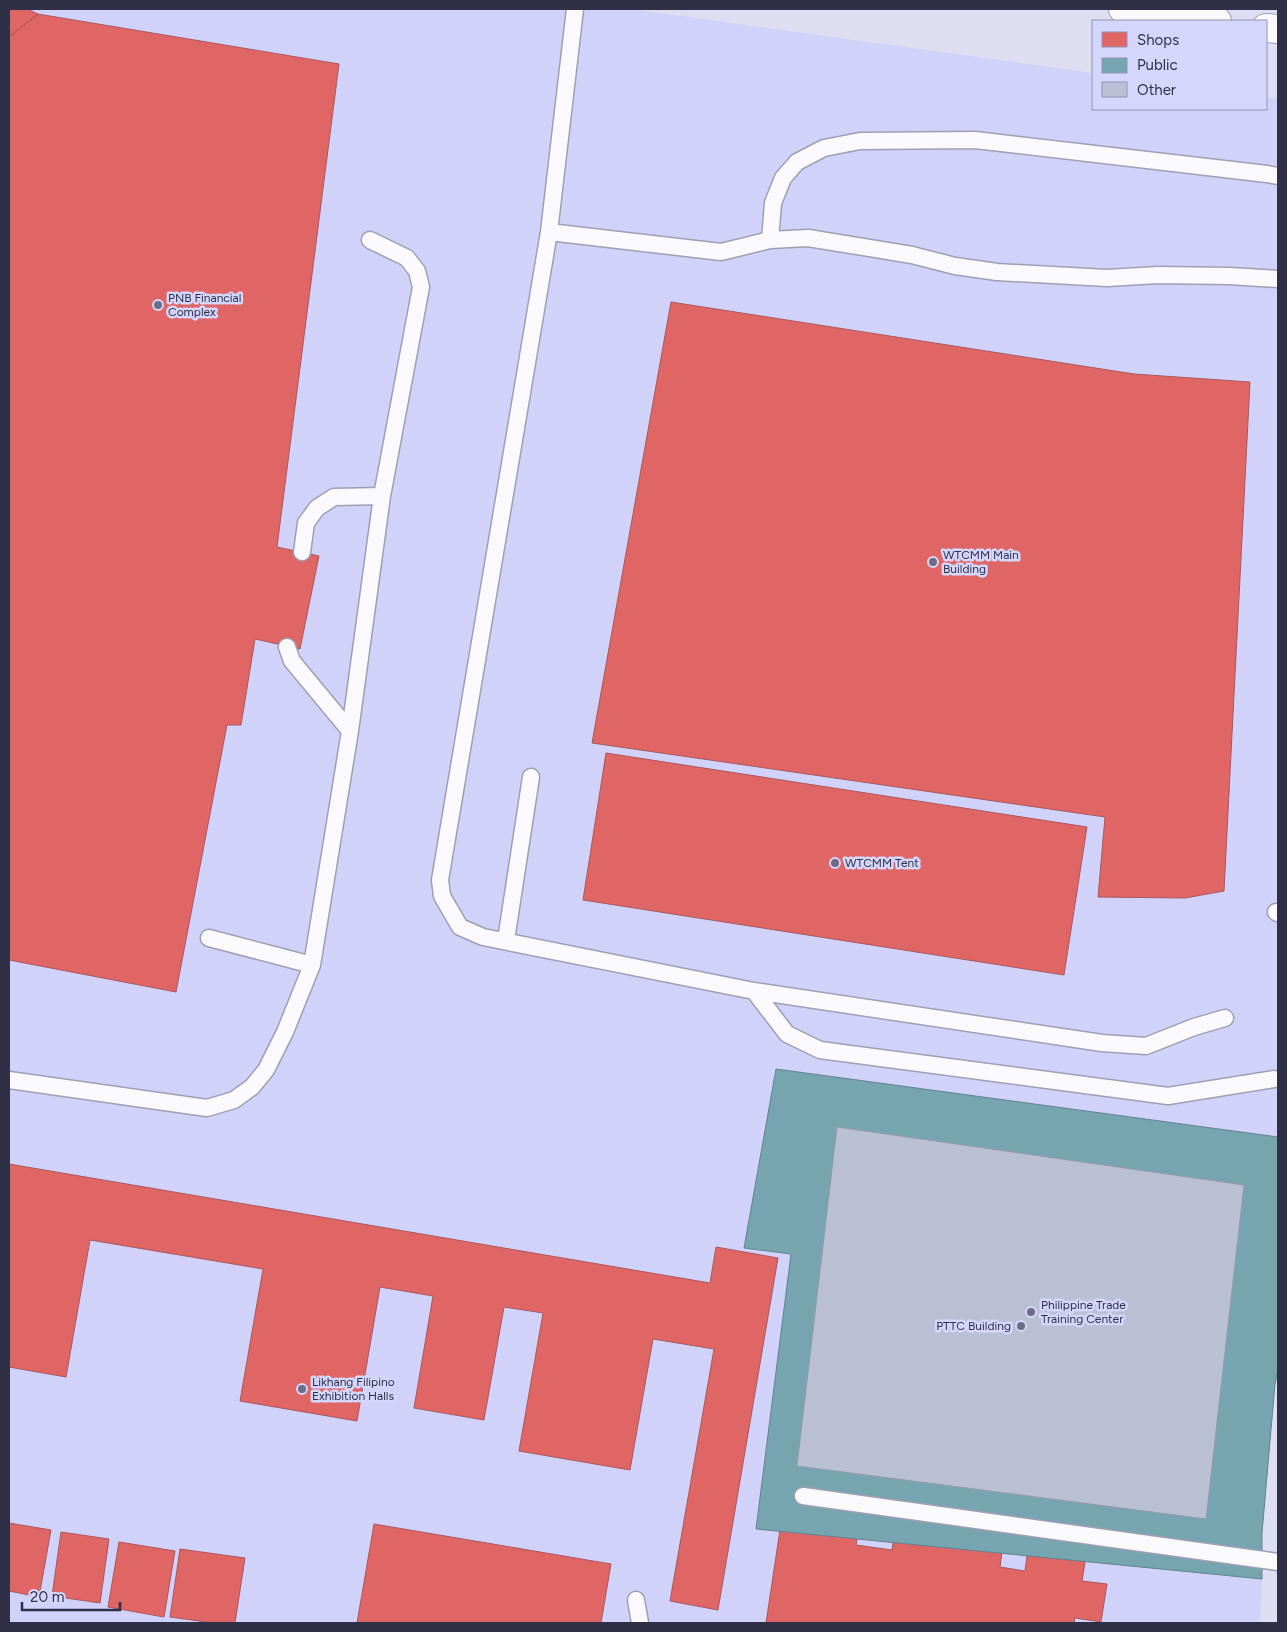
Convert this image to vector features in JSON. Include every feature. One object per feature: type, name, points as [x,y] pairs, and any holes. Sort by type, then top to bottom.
[{"type":"main road","points":[[1122,9],[1209,20]]},
{"type":"lane","points":[[574,9],[550,232],[440,880],[442,896],[460,927],[483,937],[506,940],[754,991],[1102,1043],[1146,1046],[1194,1027],[1225,1018]]},
{"type":"lane","points":[[770,240],[773,203],[783,178],[797,162],[824,148],[860,141],[975,140],[1278,176]]},
{"type":"lane","points":[[550,232],[721,252],[770,240],[808,238],[912,255],[955,266],[997,272],[1107,278],[1158,275],[1278,279]]},
{"type":"lane","points":[[9,1080],[207,1108],[234,1100],[252,1087],[266,1070],[285,1032],[312,966],[350,731],[382,496],[421,287],[417,271],[407,258],[370,240]]},
{"type":"lane","points":[[302,552],[306,524],[317,508],[334,497],[382,496]]},
{"type":"lane","points":[[287,646],[292,661],[350,731]]},
{"type":"lane","points":[[506,940],[531,778]]},
{"type":"lane","points":[[209,938],[312,966]]},
{"type":"lane","points":[[754,991],[787,1034],[820,1050],[1168,1096],[1274,1079]]},
{"type":"lane","points":[[803,1496],[1278,1562]]},
{"type":"lane","points":[[636,1600],[640,1623]]},
{"type":"shaded area","points":[[9,9],[631,9],[1092,73],[1092,110],[1267,110],[1267,97],[1278,99],[1278,1137],[776,1069],[744,1248],[791,1254],[756,1529],[1262,1579],[1260,1623],[9,1623]]},
{"type":"building: Shops","points":[[9,9],[27,9],[38,14],[9,37]]},
{"type":"building: Shops","name":"PNB Financial Complex","points":[[38,14],[339,64],[277,547],[319,556],[300,649],[255,639],[241,725],[227,725],[176,992],[9,960],[9,37]]},
{"type":"building: Shops","name":"WTCMM Main Building","points":[[671,302],[1134,374],[1250,382],[1224,891],[1185,898],[1098,897],[1105,817],[592,743]]},
{"type":"building: Shops","name":"WTCMM Tent","points":[[606,753],[1087,827],[1064,975],[583,900]]},
{"type":"building: Shops","name":"Likhang Filipino Exhibition Halls","points":[[9,1164],[710,1283],[716,1247],[778,1258],[718,1610],[670,1601],[714,1349],[653,1339],[630,1470],[519,1451],[543,1313],[504,1307],[484,1420],[414,1408],[433,1296],[380,1287],[357,1421],[240,1401],[263,1269],[90,1240],[66,1377],[9,1367]]},
{"type":"building: Shops","points":[[783,1510],[860,1521],[856,1545],[892,1550],[895,1527],[1003,1543],[1000,1567],[1025,1571],[1028,1548],[1086,1556],[1082,1581],[1107,1584],[1101,1622],[1075,1618],[1074,1623],[766,1623]]},
{"type":"building: Shops","points":[[9,1523],[51,1530],[39,1597],[9,1591]]},
{"type":"building: Shops","points":[[374,1524],[611,1564],[601,1623],[357,1623]]},
{"type":"building: Shops","points":[[61,1532],[109,1539],[100,1603],[52,1596]]},
{"type":"building: Shops","points":[[119,1542],[175,1551],[164,1617],[108,1607]]},
{"type":"building: Shops","points":[[180,1549],[245,1558],[235,1623],[213,1623],[170,1617]]},
{"type":"building: Public","name":"PTTC Building","points":[[776,1069],[1278,1137],[1278,1371],[1275,1384],[1262,1533],[1262,1579],[756,1529],[791,1254],[744,1248]]},
{"type":"building: Other","name":"PTTC Building","points":[[837,1127],[1244,1185],[1206,1519],[797,1466]]},
{"type":"place","name":"PNB Financial Complex","points":[[158,305]]},
{"type":"place","name":"WTCMM Main Building","points":[[933,562]]},
{"type":"place","name":"WTCMM Tent","points":[[835,863]]},
{"type":"place","name":"Philippine Trade Training Center","points":[[1031,1312]]},
{"type":"place","name":"PTTC Building","points":[[1021,1326]]},
{"type":"place","name":"Likhang Filipino Exhibition Halls","points":[[302,1389]]}]
